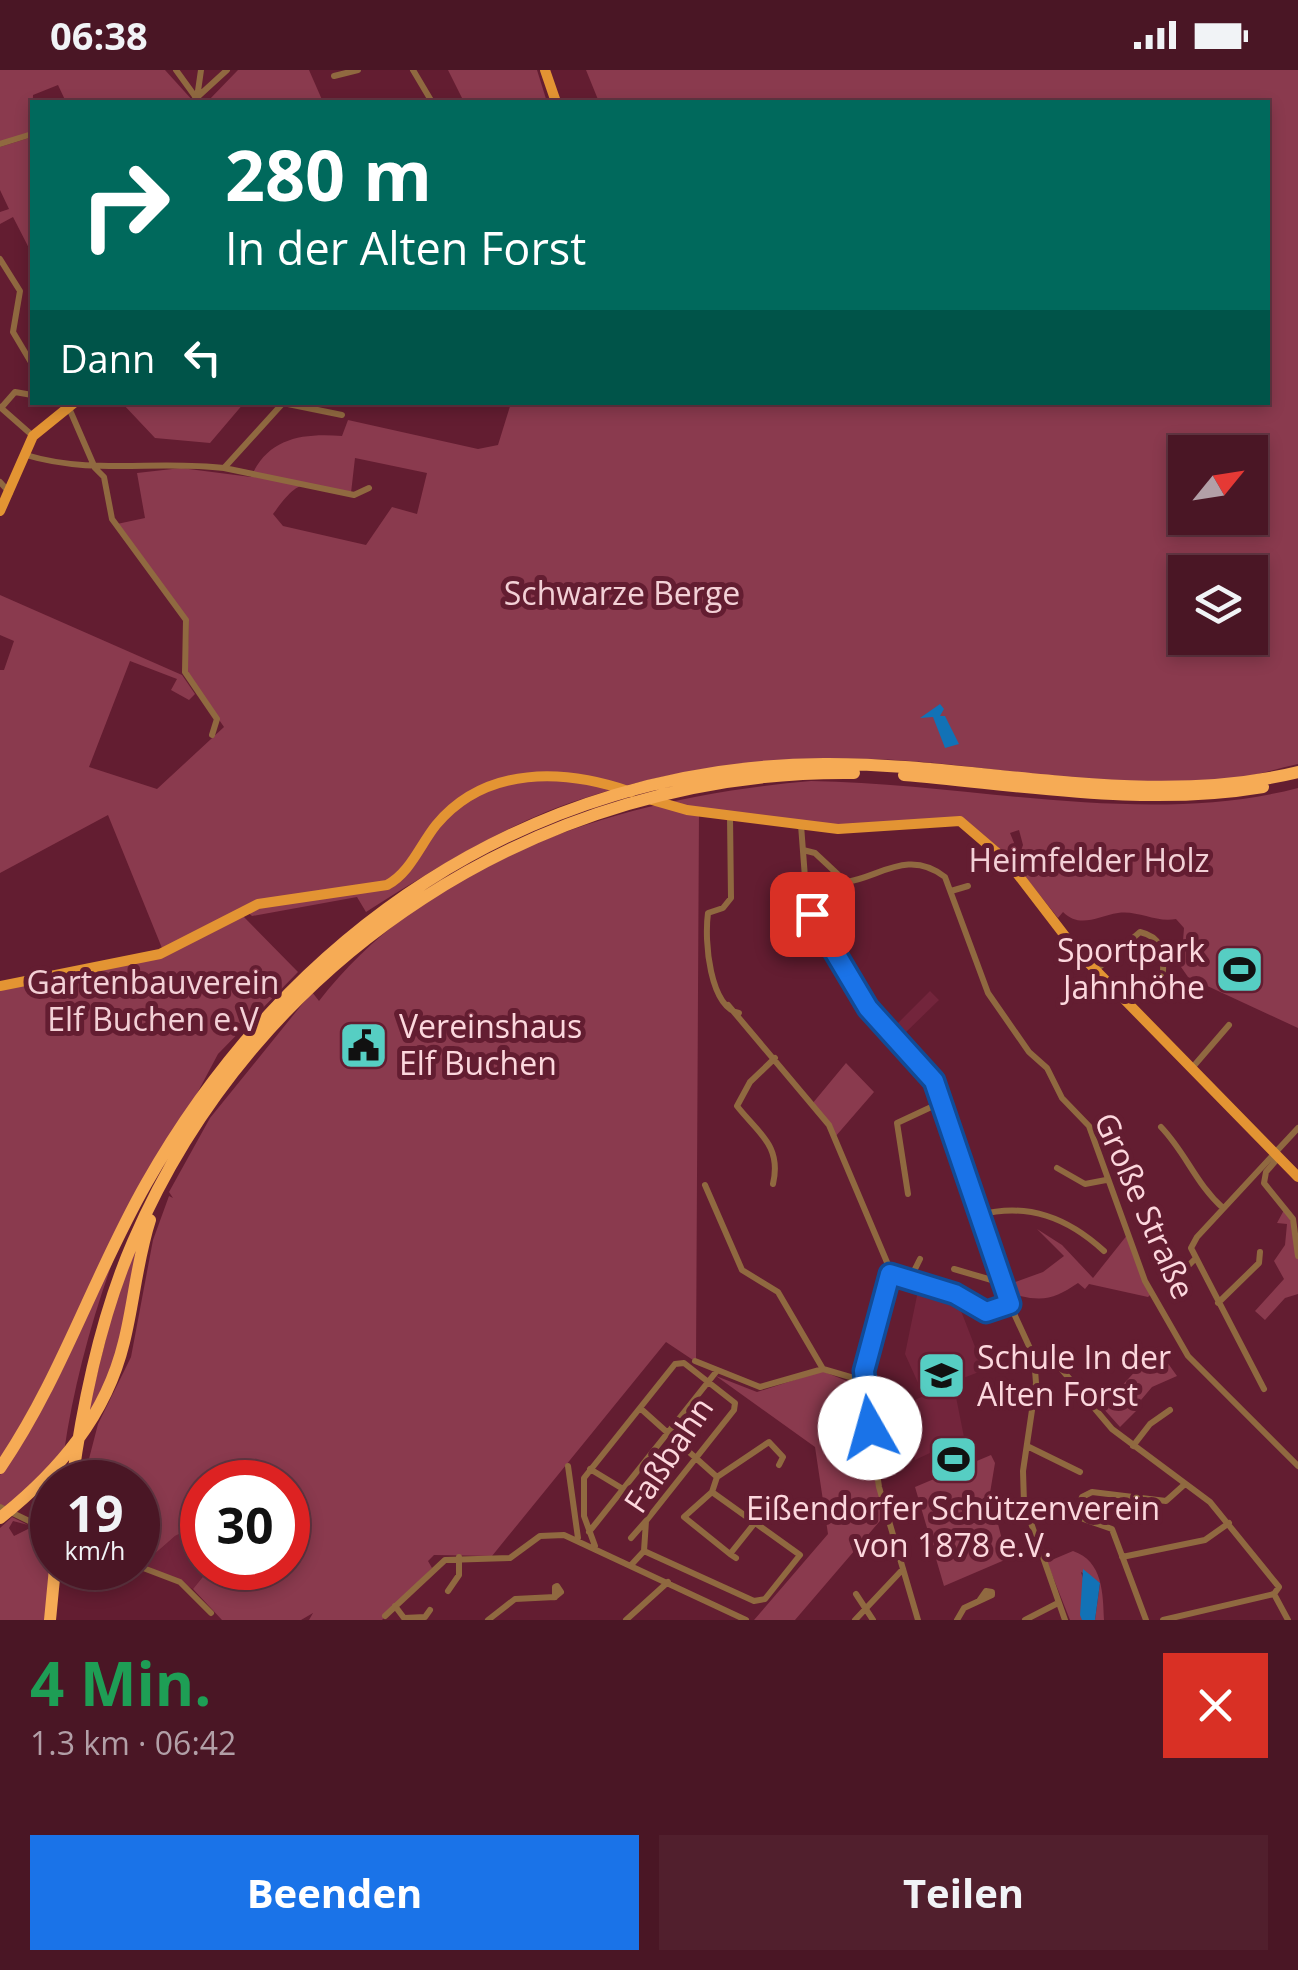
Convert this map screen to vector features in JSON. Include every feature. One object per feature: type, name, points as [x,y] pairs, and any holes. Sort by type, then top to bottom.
[{"type":"highway","points":[[0,1468],[48,1390],[124,1225],[206,1090],[256,1025],[344,939],[408,892],[459,862],[594,803],[697,776],[805,765],[920,768],[1146,786],[1232,783],[1298,772]]},
{"type":"highway","points":[[73,1460],[106,1315],[131,1246],[198,1122],[247,1055],[332,965],[440,885],[574,820],[672,791],[798,774],[893,774],[1147,794],[1233,792],[1298,780]]},
{"type":"highway","points":[[70,1460],[77,1402],[105,1296],[168,1150]]},
{"type":"highway","points":[[0,1518],[47,1476],[96,1414],[124,1343],[141,1252],[162,1184]]},
{"type":"highway","points":[[54,1620],[56,1590]]},
{"type":"main road","points":[[546,70],[555,100]]},
{"type":"main road","points":[[0,511],[11,494],[33,436],[72,405]]},
{"type":"main road","points":[[0,986],[160,954],[266,902],[382,886],[403,873],[444,817],[487,790],[548,774],[610,784],[668,806],[801,825],[852,830],[960,821],[1009,864],[1063,936],[1298,1177]]},
{"type":"street","points":[[176,70],[193,100]]},
{"type":"street","points":[[194,100],[202,70]]},
{"type":"street","points":[[195,100],[226,70]]},
{"type":"street","points":[[334,76],[358,70]]},
{"type":"street","points":[[412,70],[431,100]]},
{"type":"street","points":[[0,144],[30,135]]},
{"type":"street","points":[[0,259],[20,291],[13,332],[30,361]]},
{"type":"street","points":[[30,395],[15,392],[0,408],[33,436]]},
{"type":"street","points":[[72,405],[95,468],[104,477],[112,518],[186,620],[185,672],[217,719],[212,734]]},
{"type":"street","points":[[224,468],[282,405]]},
{"type":"street","points":[[294,405],[342,415]]},
{"type":"street","points":[[24,454],[110,470],[179,463],[224,468],[354,495],[369,488]]},
{"type":"street","points":[[0,482],[11,494]]},
{"type":"street","points":[[730,816],[731,898],[723,908],[708,913],[704,939],[722,1002],[728,1010],[739,1013],[829,1124],[890,1274],[864,1381],[878,1483],[918,1620]]},
{"type":"street","points":[[801,825],[810,912],[868,1008],[929,1073],[1002,1283],[1034,1361],[1022,1482],[1026,1513],[1064,1620]]},
{"type":"street","points":[[803,850],[814,852],[846,882],[886,866],[921,867],[941,873],[951,891],[968,886]]},
{"type":"street","name":"Große Straße","points":[[951,891],[988,992],[1029,1052],[1049,1072],[1062,1098],[1089,1126],[1146,1284],[1190,1361],[1298,1466]]},
{"type":"street","points":[[1096,970],[1140,932],[1157,939],[1163,972],[1130,1004]]},
{"type":"street","points":[[1192,1068],[1230,1025]]},
{"type":"street","points":[[773,1184],[775,1153],[767,1136],[737,1106],[750,1082],[775,1058]]},
{"type":"street","points":[[908,1194],[898,1123],[942,1102]]},
{"type":"street","points":[[1160,1128],[1186,1155],[1201,1188],[1223,1208]]},
{"type":"street","points":[[1298,1128],[1266,1172],[1264,1183],[1293,1219],[1298,1256]]},
{"type":"street","points":[[1264,1388],[1194,1259],[1192,1243],[1277,1155]]},
{"type":"street","points":[[1057,1168],[1085,1184],[1106,1180]]},
{"type":"street","points":[[705,1185],[742,1270],[778,1292],[823,1369]]},
{"type":"street","points":[[979,1214],[1006,1208],[1061,1218],[1104,1251]]},
{"type":"street","points":[[1218,1303],[1259,1263],[1260,1252]]},
{"type":"street","points":[[910,1279],[920,1259]]},
{"type":"street","points":[[1176,1278],[1194,1259]]},
{"type":"street","points":[[954,1269],[1002,1283]]},
{"type":"street","points":[[890,1274],[986,1312],[1010,1304]]},
{"type":"street","points":[[596,1546],[582,1484],[590,1469],[680,1361],[709,1382]]},
{"type":"street","points":[[695,1361],[760,1387],[823,1369],[864,1381]]},
{"type":"street","points":[[1034,1361],[1057,1364],[1103,1419],[1229,1523],[1277,1592],[1288,1620]]},
{"type":"street","points":[[590,1532],[716,1372]]},
{"type":"street","name":"Faßbahn","points":[[632,1564],[644,1551],[646,1520],[734,1410],[735,1403],[709,1382]]},
{"type":"street","points":[[640,1408],[717,1478]]},
{"type":"street","points":[[1133,1446],[1150,1424],[1170,1410]]},
{"type":"street","points":[[754,1524],[733,1556],[684,1517],[712,1492],[717,1478],[769,1442],[783,1458],[780,1465]]},
{"type":"street","points":[[1026,1446],[1080,1472]]},
{"type":"street","points":[[568,1466],[578,1538]]},
{"type":"street","points":[[590,1469],[623,1490]]},
{"type":"street","points":[[1075,1516],[1086,1493],[1166,1501],[1185,1484]]},
{"type":"street","points":[[644,1551],[756,1602],[766,1597],[800,1556],[712,1492]]},
{"type":"street","points":[[1060,1500],[1075,1516],[1112,1530],[1146,1620]]},
{"type":"street","points":[[0,1507],[30,1522]]},
{"type":"street","points":[[631,1538],[646,1520]]},
{"type":"street","points":[[1122,1556],[1205,1540],[1229,1523]]},
{"type":"street","points":[[384,1618],[440,1562],[510,1558],[530,1542],[552,1533],[596,1546],[746,1620]]},
{"type":"street","points":[[448,1591],[459,1575],[460,1558]]},
{"type":"street","points":[[855,1620],[903,1568]]},
{"type":"street","points":[[160,1574],[180,1582],[214,1616]]},
{"type":"street","points":[[626,1620],[668,1582]]},
{"type":"street","points":[[1163,1620],[1277,1592]]},
{"type":"street","points":[[856,1594],[873,1620]]},
{"type":"street","points":[[488,1620],[516,1599],[555,1598]]},
{"type":"street","points":[[958,1620],[962,1609],[979,1601]]},
{"type":"street","points":[[1025,1620],[1058,1603]]},
{"type":"street","points":[[394,1605],[404,1618],[425,1616],[430,1610]]},
{"type":"shaded area","points":[[930,991],[939,1000],[901,1037],[893,1028]]},
{"type":"shaded area","name":"Schule In der Alten Forst","points":[[919,1286],[956,1298],[984,1370],[953,1382],[964,1437],[915,1460],[905,1404],[924,1396],[905,1354]]},
{"type":"shaded area","points":[[180,1534],[180,1582],[160,1572],[160,1549]]},
{"type":"green space","points":[[0,70],[165,70],[192,100],[65,100],[58,85],[30,100],[30,134],[0,143]]},
{"type":"green space","points":[[238,70],[309,70],[322,100],[209,100]]},
{"type":"green space","points":[[448,70],[537,70],[546,100],[463,100]]},
{"type":"green space","name":"Schwarze Berge","points":[[586,70],[1298,70],[1298,764],[1239,778],[1187,783],[1097,780],[874,759],[791,760],[707,769],[625,786],[546,812],[431,871],[366,912],[357,897],[252,916],[242,907],[164,953],[108,815],[0,873],[0,670],[4,670],[14,641],[0,635],[0,595],[182,675],[195,694],[189,700],[171,690],[177,679],[130,661],[89,767],[157,789],[224,727],[187,673],[189,621],[117,524],[145,518],[137,473],[181,468],[251,477],[277,446],[300,437],[342,436],[348,420],[478,449],[498,445],[510,405],[1270,405],[1270,100],[598,100]],"holes":[[[355,458],[427,473],[417,514],[392,507],[366,545],[283,526],[273,514],[298,487],[314,485],[351,493]]]},
{"type":"green space","points":[[30,138],[30,250],[13,217],[0,224],[0,212],[9,209],[0,190],[0,147]]},
{"type":"green space","points":[[124,405],[242,405],[210,443],[155,438]]},
{"type":"green space","name":"Heimfelder Holz","points":[[811,781],[1118,804],[1179,804],[1240,799],[1298,788],[1298,1028],[1188,977],[1181,967],[1184,928],[1176,919],[1118,913],[1083,921],[1063,912],[1058,918],[1016,865],[1023,845],[1019,830],[1010,833],[1017,850],[1013,864],[969,825],[848,827],[699,811],[696,1362],[666,1342],[492,1556],[434,1555],[428,1561],[432,1568],[382,1620],[309,1620],[313,1613],[301,1620],[222,1620],[194,1590],[310,1590],[310,1460],[180,1460],[180,1534],[160,1549],[160,1460],[89,1460],[98,1424],[131,1357],[153,1240],[169,1196],[173,1198],[169,1192],[210,1118],[312,992],[319,1001],[366,950],[419,906],[478,870],[541,841],[607,818],[743,789]]},
{"type":"green space","name":"Gartenbauverein Elf Buchen e.V","points":[[243,916],[298,972],[218,1054],[0,1464],[0,990],[148,960]]},
{"type":"green space","points":[[846,1063],[874,1092],[835,1137],[812,1104]]},
{"type":"green space","points":[[1284,1210],[1289,1212],[1298,1256],[1298,1294],[1285,1298],[1265,1320],[1255,1311],[1284,1279],[1274,1261],[1285,1245],[1287,1224],[1277,1223]]},
{"type":"green space","points":[[1037,1229],[1062,1245],[1093,1278],[1128,1234],[1151,1294],[1148,1297],[1089,1284],[1085,1289],[1078,1283],[1051,1297],[1020,1296],[1012,1300],[1007,1285],[1043,1272],[1064,1256]]},
{"type":"green space","points":[[143,1230],[117,1360],[85,1424],[114,1305]]},
{"type":"green space","points":[[114,1258],[84,1355],[64,1452],[56,1460],[30,1460],[30,1485],[0,1515],[0,1475],[29,1431]]},
{"type":"green space","points":[[1157,1348],[1177,1376],[1152,1387],[1141,1400],[1142,1405],[1120,1427],[1102,1407]]},
{"type":"green space","points":[[822,1371],[852,1383],[864,1461],[872,1460],[885,1515],[795,1620],[754,1620],[828,1534],[815,1447],[716,1376],[757,1392]]},
{"type":"green space","points":[[991,1455],[995,1463],[990,1493],[1007,1559],[944,1586],[915,1487]]},
{"type":"green space","points":[[12,1517],[28,1525],[13,1521],[9,1528],[14,1536],[30,1528],[30,1590],[48,1590],[46,1620],[0,1620],[0,1528]]},
{"type":"green space","points":[[1073,1551],[1090,1562],[1100,1583],[1081,1572],[1085,1584],[1082,1620],[1070,1620],[1047,1562]]},
{"type":"green space","points":[[1100,1583],[1102,1589],[1104,1620],[1095,1620]]},
{"type":"water","points":[[940,704],[944,709],[940,716],[945,716],[959,744],[945,748],[933,717],[920,718]]},
{"type":"water","points":[[1083,1569],[1100,1583],[1095,1620],[1082,1620],[1080,1615]]},
{"type":"place","name":"Sportpark Jahnhöhe","points":[[1240,969]]},
{"type":"place","name":"Vereinshaus Elf Buchen","points":[[364,1045]]},
{"type":"place","name":"Schule In der Alten Forst","points":[[942,1376]]},
{"type":"place","name":"Eißendorfer Schützenverein von 1878 e.V.","points":[[953,1459]]},
{"type":"route","points":[[812,914],[868,1008],[934,1081],[1010,1304],[986,1312],[955,1294],[890,1274],[864,1371],[870,1428]]}]
